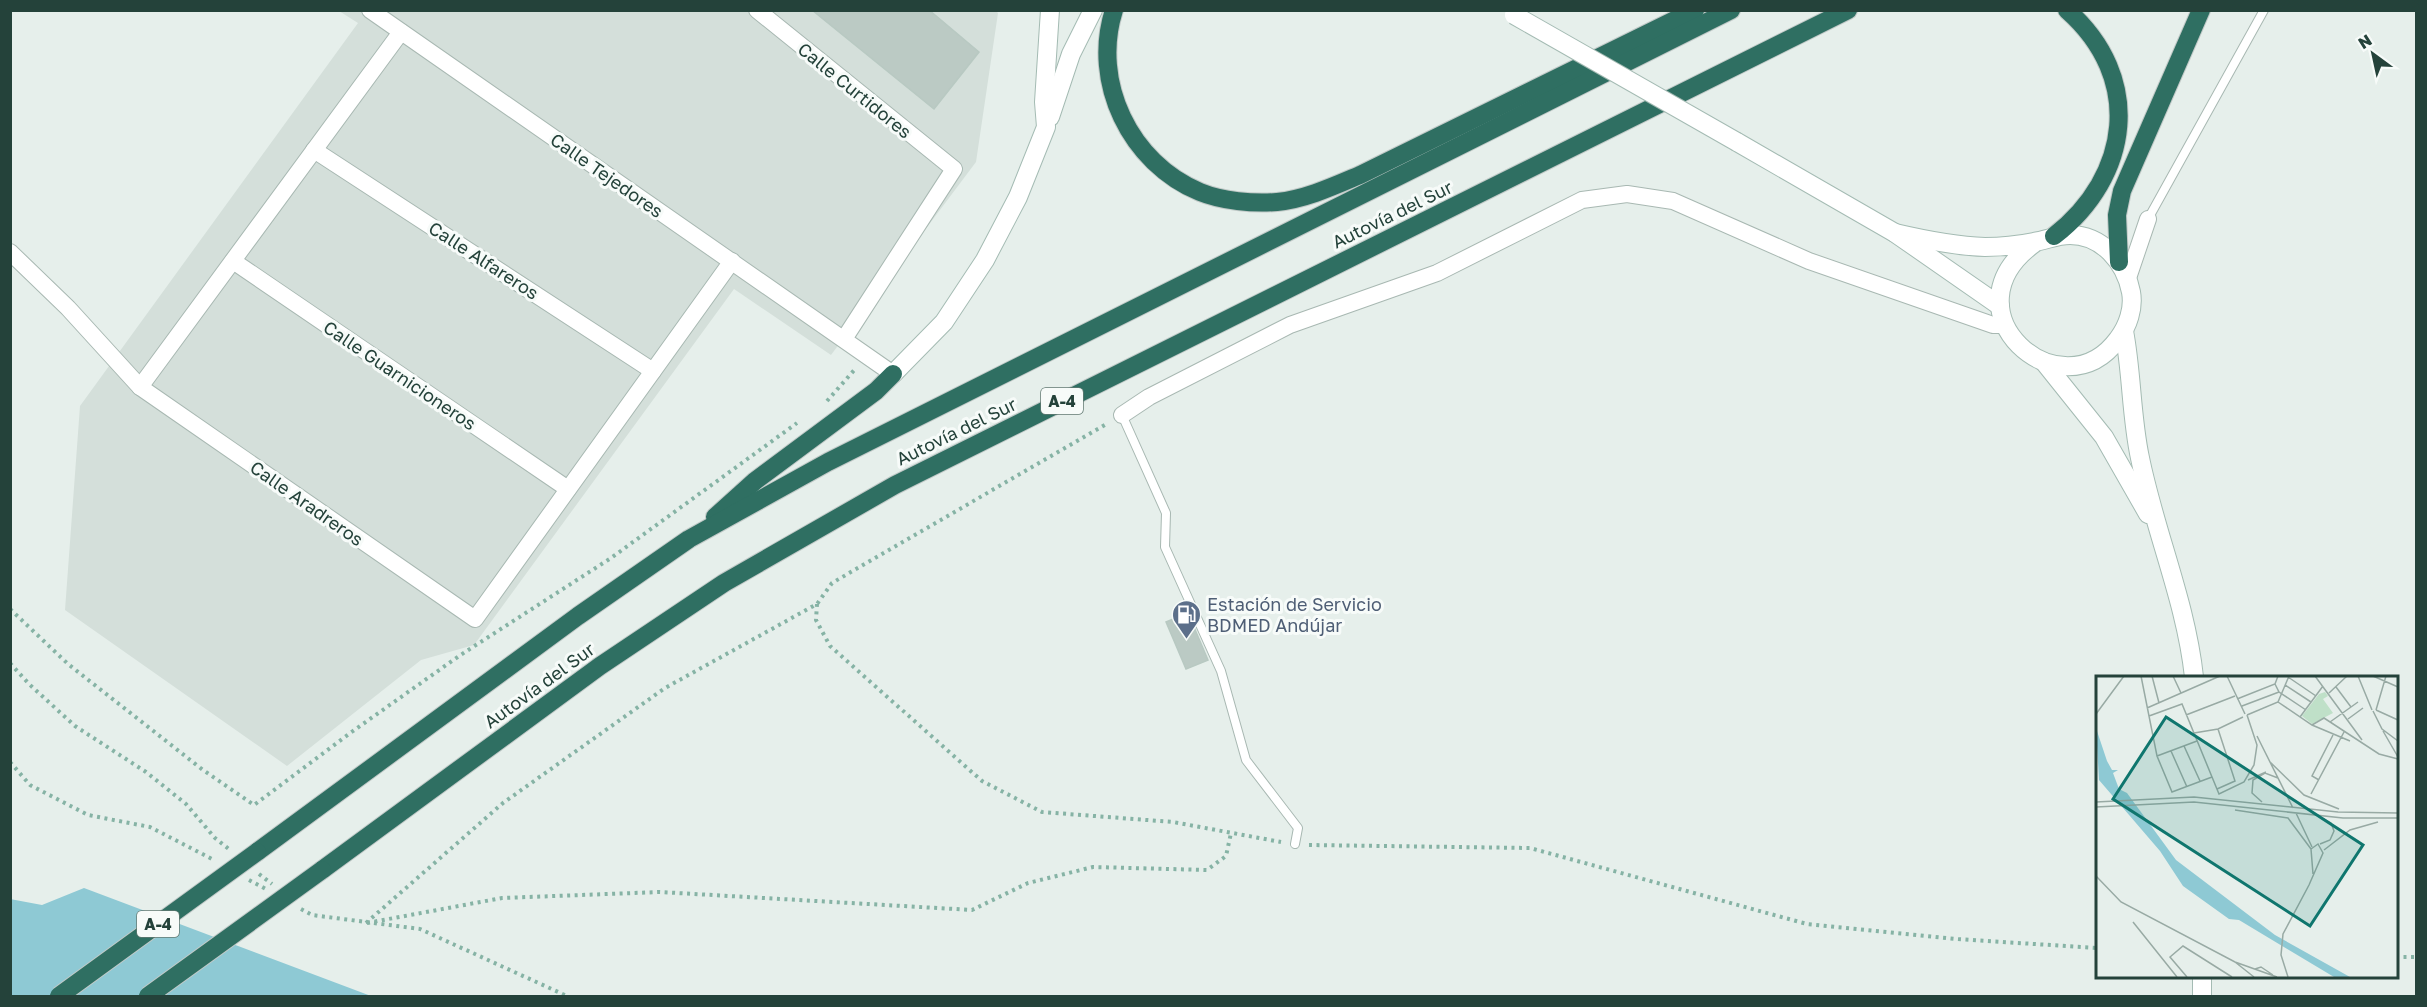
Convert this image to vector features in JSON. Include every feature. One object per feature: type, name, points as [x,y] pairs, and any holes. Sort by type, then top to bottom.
[{"type":"highway","points":[[1114,10],[1107,60],[1110,87],[1123,121],[1142,150],[1169,175],[1201,192],[1238,200],[1278,202],[1317,193],[1360,175],[1695,10]]},
{"type":"highway","name":"Autovía del Sur","points":[[59,996],[253,859],[578,616],[690,539],[828,462],[1731,10]]},
{"type":"highway","points":[[2054,236],[2070,223],[2094,196],[2108,171],[2117,140],[2118,122],[2113,76],[2099,48],[2080,22],[2067,10]]},
{"type":"highway","points":[[2118,258],[2117,215],[2122,191],[2201,10]]},
{"type":"highway","name":"Autovía del Sur","points":[[148,996],[600,666],[724,583],[895,485],[1848,11]]},
{"type":"highway","points":[[690,539],[754,482],[876,391],[893,374]]},
{"type":"street","name":"Calle Tejedores","points":[[370,10],[893,374]]},
{"type":"street","name":"Calle Curtidores","points":[[757,10],[954,169],[844,339]]},
{"type":"street","points":[[1046,127],[1044,102],[1050,10]]},
{"type":"street","points":[[893,374],[944,322],[985,260],[1018,197],[1046,127],[1071,54],[1093,10]]},
{"type":"street","points":[[1510,13],[1895,233],[2000,306]]},
{"type":"street","points":[[10,252],[68,308],[140,387],[401,32]]},
{"type":"street","name":"Calle Alfareros","points":[[314,150],[653,371]]},
{"type":"street","points":[[1122,415],[1149,397],[1290,325],[1437,273],[1582,200],[1627,194],[1673,201],[1809,261],[1992,325],[2005,325]]},
{"type":"street","points":[[2118,258],[2148,219]]},
{"type":"street","points":[[2118,258],[2148,219]]},
{"type":"street","points":[[1895,233],[1940,243],[1985,247],[2036,242],[2054,236],[2072,235],[2090,239],[2118,258],[2132,295],[2130,314],[2124,331],[2113,346],[2098,357],[2081,364],[2062,366],[2044,362],[2028,354],[2014,341],[2005,325],[2000,306],[2001,287],[2008,269],[2020,253],[2036,242]]},
{"type":"street","name":"Calle Guarnicioneros","points":[[233,261],[568,489]]},
{"type":"street","name":"Calle Aradreros","points":[[140,387],[475,619],[732,261]]},
{"type":"street","points":[[2124,331],[2130,401],[2140,459],[2160,536],[2180,598],[2194,676]]},
{"type":"street","points":[[2044,362],[2104,437],[2160,536]]},
{"type":"street","points":[[2202,977],[2202,996]]},
{"type":"lane","points":[[2148,219],[2264,10]]},
{"type":"lane","points":[[1122,415],[1166,513],[1165,547],[1221,671],[1246,760],[1298,828],[1295,844]]},
{"type":"path","points":[[822,405],[831,398],[867,355]]},
{"type":"path","points":[[1122,415],[832,583],[817,604],[664,688],[503,803],[366,923],[502,898],[660,892],[972,910],[1028,883],[1093,867],[1207,870],[1226,856],[1231,833]]},
{"type":"path","points":[[10,609],[68,664],[203,770],[254,805],[352,731],[459,656],[611,558],[803,418]]},
{"type":"path","points":[[817,604],[816,620],[830,646],[982,781],[1042,812],[1173,822],[1295,844],[1530,848],[1807,924],[1956,939],[2096,948]]},
{"type":"path","points":[[10,663],[29,684],[75,726],[146,772],[186,804],[215,838],[233,852]]},
{"type":"path","points":[[253,859],[277,887]]},
{"type":"path","points":[[294,901],[312,915]]},
{"type":"path","points":[[2397,957],[2416,957]]},
{"type":"shaded area","points":[[995,10],[998,13],[976,162],[831,355],[734,289],[474,645],[421,660],[287,766],[65,610],[80,406],[358,23],[339,11]]},
{"type":"water","points":[[84,888],[371,996],[11,996],[10,899],[42,905]]},
{"type":"building","points":[[812,10],[929,10],[979,52],[934,109]]},
{"type":"building","points":[[1188,613],[1208,660],[1186,669],[1166,622]]},
{"type":"place","name":"Estación de Servicio BDMED Andújar","points":[[1186,640]]}]
